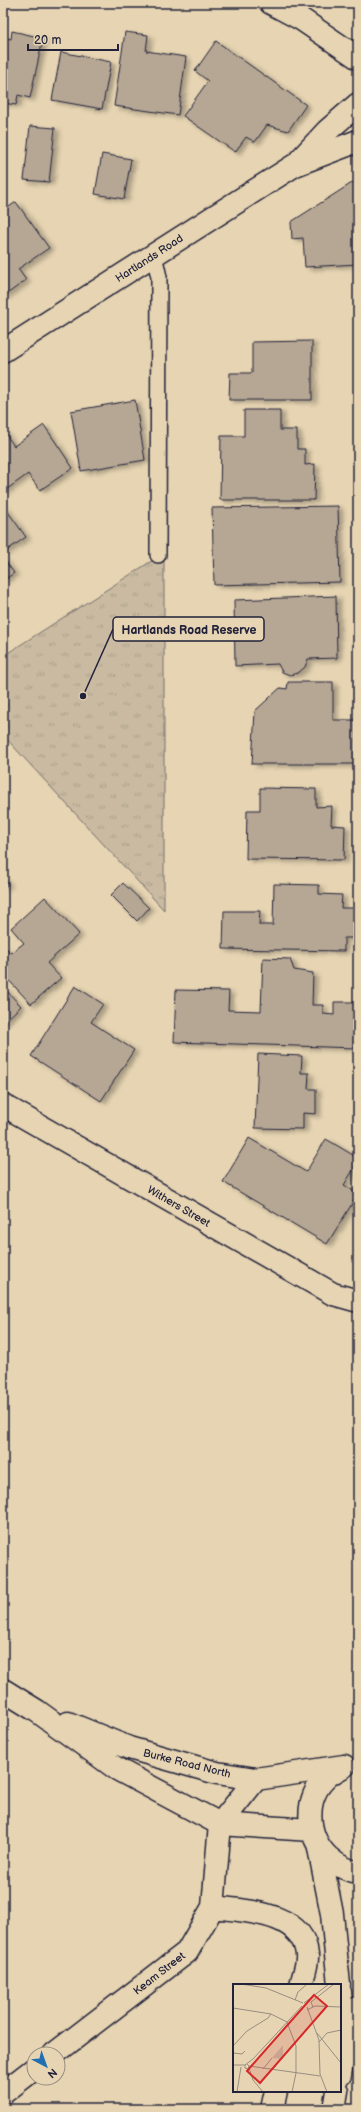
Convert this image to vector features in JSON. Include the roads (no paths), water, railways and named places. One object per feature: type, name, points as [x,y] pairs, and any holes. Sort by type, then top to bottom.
[{"type":"street","points":[[271,3],[301,19],[358,58]]},
{"type":"street","name":"Hartlands Road","points":[[295,165],[327,132],[358,104]]},
{"type":"street","name":"Hartlands Road","points":[[3,351],[295,165],[358,140]]},
{"type":"street","name":"Withers Street","points":[[3,1105],[333,1294],[358,1301]]},
{"type":"street","name":"Burke Road North","points":[[3,1690],[37,1711],[117,1769],[220,1824],[315,1839]]},
{"type":"street","name":"Burke Road North","points":[[37,1711],[129,1748],[217,1773],[256,1779],[351,1764]]},
{"type":"street","points":[[339,1984],[332,1914],[310,1810],[316,1791],[328,1776],[351,1764]]},
{"type":"street","points":[[220,1824],[256,1779]]},
{"type":"street","name":"Keam Street","points":[[64,2046],[187,1952],[213,1907],[220,1824]]},
{"type":"street","points":[[315,1839],[336,1865],[358,1872]]},
{"type":"street","points":[[213,1907],[256,1913],[275,1918],[298,1931],[305,1942],[308,1956],[301,1984]]},
{"type":"street","points":[[341,2003],[345,2046]]},
{"type":"street","points":[[341,2069],[345,2046],[358,2008]]},
{"type":"street","points":[[3,2093],[26,2075]]},
{"type":"street","points":[[272,2109],[276,2092]]},
{"type":"street","points":[[334,2109],[337,2092]]},
{"type":"lane","points":[[154,255],[160,277],[158,555]]},
{"type":"place","name":"Hartlands Road Reserve","points":[[83,696]]}]
